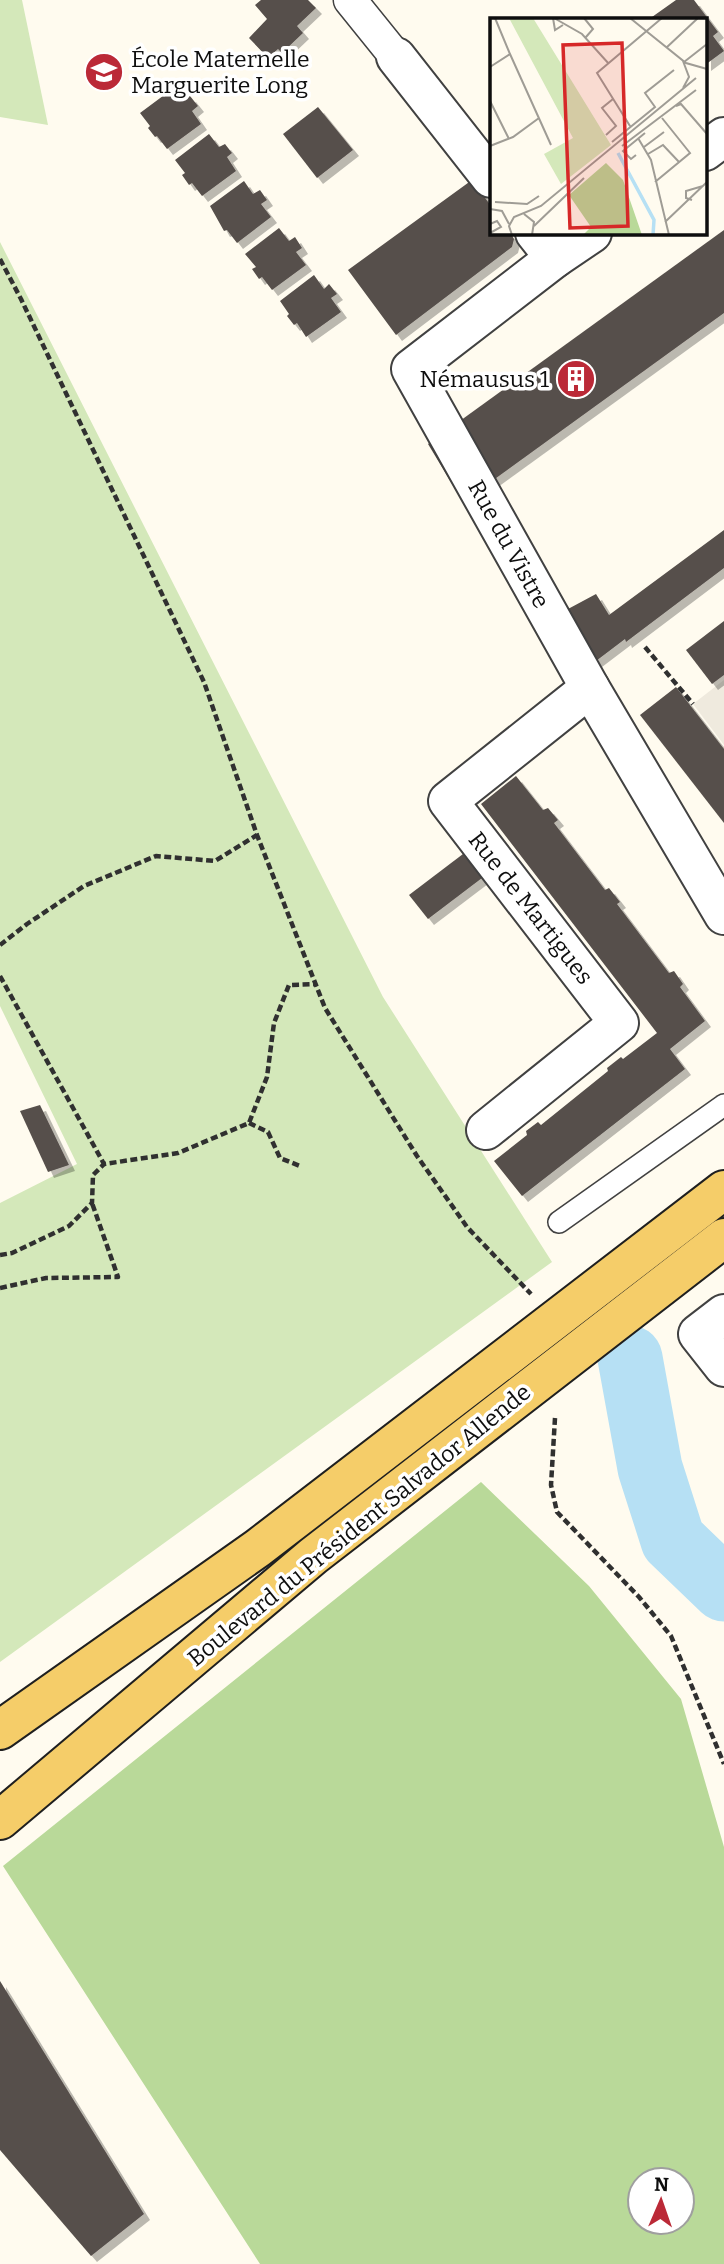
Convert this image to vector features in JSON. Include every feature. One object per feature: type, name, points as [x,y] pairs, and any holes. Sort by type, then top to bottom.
[{"type":"main road","name":"Boulevard du Président Salvador Allende","points":[[0,1730],[258,1548],[724,1190]]},
{"type":"main road","name":"Boulevard du Président Salvador Allende","points":[[0,1820],[313,1556],[724,1238]]},
{"type":"main road","points":[[670,1279],[724,1251]]},
{"type":"street","points":[[350,0],[490,176]]},
{"type":"street","points":[[706,150],[724,137]]},
{"type":"street","name":"Rue du Vistre","points":[[588,234],[545,245],[411,369],[590,688],[724,915]]},
{"type":"street","name":"Rue de Martigues","points":[[486,1130],[619,1023],[449,801],[590,688]]},
{"type":"street","points":[[724,1314],[698,1334],[724,1367]]},
{"type":"lane","points":[[559,1222],[724,1105]]},
{"type":"path","points":[[0,258],[204,682],[257,835],[325,1008],[424,1166],[467,1227],[556,1320]]},
{"type":"path","points":[[645,647],[693,704]]},
{"type":"path","points":[[0,946],[27,924],[84,886],[156,856],[215,861],[257,835]]},
{"type":"path","points":[[0,976],[104,1164]]},
{"type":"path","points":[[0,1288],[46,1278],[118,1276],[92,1203],[93,1175],[104,1164],[178,1153],[249,1123],[267,1077],[274,1023],[289,985],[317,984]]},
{"type":"path","points":[[249,1123],[268,1132],[280,1158],[300,1166]]},
{"type":"path","points":[[0,1255],[12,1253],[69,1226],[92,1203]]},
{"type":"path","points":[[555,1418],[551,1485],[557,1512],[639,1597],[671,1636],[724,1764]]},
{"type":"green space","points":[[0,0],[22,0],[48,125],[0,117]]},
{"type":"green space","points":[[0,242],[383,997],[552,1262],[0,1662],[0,1203],[77,1164],[0,1006]]},
{"type":"green space","points":[[481,1482],[589,1586],[681,1699],[724,1847],[724,2264],[260,2264],[3,1866]]},
{"type":"shaded area","points":[[724,680],[724,745],[693,704]]},
{"type":"building","points":[[261,0],[308,0],[316,8],[297,26],[303,33],[282,53],[278,49],[268,58],[249,38],[267,19],[255,5]]},
{"type":"building","points":[[676,0],[694,0],[718,32],[713,36],[724,51],[706,64],[706,18],[652,17]]},
{"type":"building","points":[[175,87],[185,100],[190,96],[198,106],[192,111],[201,124],[167,149],[148,128],[150,126],[140,113]]},
{"type":"building","points":[[318,107],[353,150],[317,178],[283,134]]},
{"type":"building","points":[[209,134],[219,147],[225,144],[232,153],[227,157],[236,171],[202,196],[192,183],[189,185],[182,175],[185,173],[175,160]]},
{"type":"building","points":[[472,180],[490,205],[490,234],[512,234],[514,239],[512,247],[396,335],[348,270]]},
{"type":"building","points":[[244,181],[253,194],[260,190],[267,200],[261,204],[271,217],[237,243],[227,230],[224,231],[210,206]]},
{"type":"building","points":[[279,228],[289,241],[295,237],[302,248],[296,252],[306,265],[272,290],[262,277],[259,279],[252,269],[256,267],[245,254]]},
{"type":"building","name":"Némausus 1","points":[[724,230],[724,313],[463,502],[428,444]]},
{"type":"building","points":[[314,275],[324,289],[329,284],[337,294],[331,298],[341,312],[306,337],[297,323],[294,325],[287,316],[289,314],[280,301]]},
{"type":"building","points":[[724,530],[724,568],[626,642],[625,639],[596,661],[568,609],[596,594],[609,615]]},
{"type":"building","points":[[724,621],[724,675],[712,684],[686,650]]},
{"type":"building","points":[[676,687],[724,749],[724,823],[640,715]]},
{"type":"building","points":[[516,776],[543,810],[548,808],[558,820],[554,823],[605,890],[609,888],[620,902],[617,904],[669,973],[674,971],[683,984],[680,987],[705,1021],[670,1049],[685,1069],[522,1196],[494,1161],[527,1135],[526,1131],[538,1122],[541,1125],[608,1071],[607,1068],[657,1033],[481,804]]},
{"type":"building","points":[[463,854],[482,878],[428,919],[409,895]]},
{"type":"building","points":[[40,1105],[69,1165],[48,1172],[20,1111]]},
{"type":"building","points":[[0,1981],[144,2214],[91,2256],[0,2150]]},
{"type":"waterway","points":[[630,1358],[650,1468],[673,1540],[724,1589]]},
{"type":"place","name":"École Maternelle Marguerite Long","points":[[104,72]]},
{"type":"place","name":"Némausus 1","points":[[576,379]]}]
